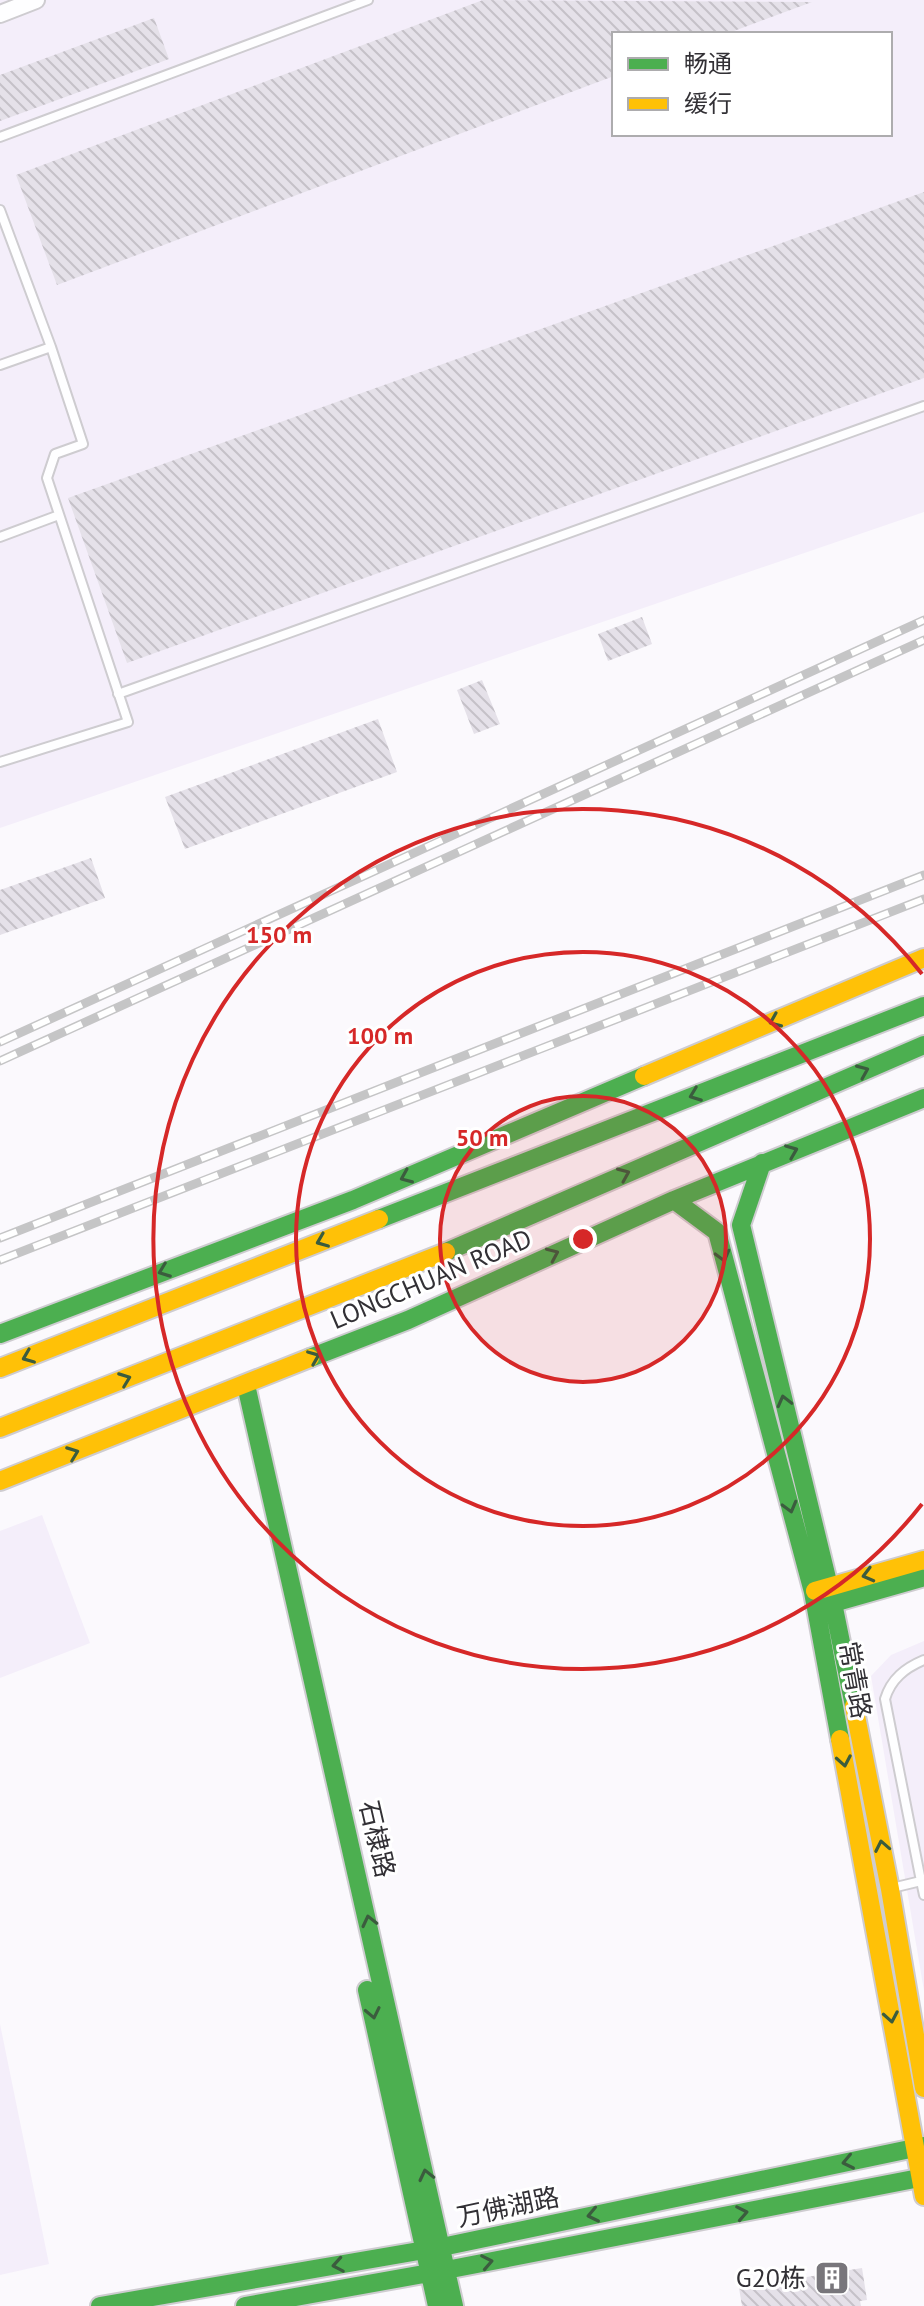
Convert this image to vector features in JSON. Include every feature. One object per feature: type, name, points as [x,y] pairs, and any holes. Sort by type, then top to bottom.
[{"type":"main road","points":[[0,1334],[353,1200],[924,958]]},
{"type":"main road","points":[[0,1368],[924,1006]]},
{"type":"main road","name":"LONGCHUAN ROAD","points":[[0,1428],[415,1265],[924,1045]]},
{"type":"main road","name":"LONGCHUAN ROAD","points":[[0,1481],[408,1320],[674,1200],[924,1098]]},
{"type":"main road","name":"常青路","points":[[762,1163],[741,1225],[890,1889],[924,2088]]},
{"type":"main road","name":"常青路","points":[[674,1200],[717,1232],[823,1598],[868,1894],[920,2147],[923,2184]]},
{"type":"main road","name":"石棣路","points":[[241,1387],[438,2272],[454,2306]]},
{"type":"main road","points":[[823,1598],[924,1560]]},
{"type":"main road","points":[[823,1598],[924,1577]]},
{"type":"main road","name":"万佛湖路","points":[[100,2306],[433,2248],[920,2147]]},
{"type":"main road","name":"万佛湖路","points":[[245,2306],[923,2184]]},
{"type":"main road","name":"石棣路","points":[[437,2306],[438,2272]]},
{"type":"street","points":[[0,14],[36,0]]},
{"type":"lane","points":[[0,137],[368,0]]},
{"type":"lane","points":[[0,210],[83,444],[55,454],[47,478],[128,722],[0,762]]},
{"type":"lane","points":[[0,365],[51,347]]},
{"type":"lane","points":[[118,694],[924,406]]},
{"type":"lane","points":[[0,537],[59,515]]},
{"type":"lane","points":[[924,1660],[898,1676],[885,1699],[924,1895]]},
{"type":"lane","points":[[868,1894],[921,1881]]},
{"type":"shaded area","points":[[0,0],[924,0],[924,512],[0,828]]},
{"type":"shaded area","points":[[42,1515],[90,1643],[0,1678],[0,1531]]},
{"type":"shaded area","points":[[924,1641],[924,1991],[871,1676],[891,1655]]},
{"type":"shaded area","points":[[0,2024],[49,2264],[0,2275]]},
{"type":"building","points":[[483,0],[812,2],[731,32],[612,32],[612,77],[57,285],[16,175]]},
{"type":"building","points":[[154,18],[169,59],[0,121],[0,75]]},
{"type":"building","points":[[924,192],[924,378],[127,663],[68,498]]},
{"type":"building","points":[[642,617],[652,644],[608,661],[598,634]]},
{"type":"building","points":[[482,680],[500,724],[474,734],[457,690]]},
{"type":"building","points":[[378,719],[397,772],[185,849],[165,797]]},
{"type":"building","points":[[91,858],[105,898],[0,935],[0,890]]},
{"type":"building","name":"G20栋","points":[[862,2268],[867,2300],[860,2301],[861,2306],[742,2306],[739,2288]]},
{"type":"railway","points":[[0,1042],[924,620]]},
{"type":"railway","points":[[0,1061],[924,640]]},
{"type":"railway","points":[[0,1238],[924,875]]},
{"type":"railway","points":[[0,1260],[924,899]]},
{"type":"traffic: fast","points":[[379,1219],[924,1006]]},
{"type":"traffic: fast","points":[[446,1252],[924,1045]]},
{"type":"traffic: fast","points":[[0,1334],[353,1200],[644,1076]]},
{"type":"traffic: fast","points":[[310,1358],[408,1320],[674,1200],[924,1098]]},
{"type":"traffic: fast","points":[[762,1163],[741,1225],[833,1603],[854,1706]]},
{"type":"traffic: fast","points":[[674,1200],[717,1232],[813,1592],[840,1739]]},
{"type":"traffic: fast","points":[[246,1385],[454,2306]]},
{"type":"traffic: fast","points":[[819,1610],[833,1603],[921,1578]]},
{"type":"traffic: fast","points":[[367,1990],[437,2306]]},
{"type":"traffic: fast","points":[[100,2306],[442,2247],[924,2146]]},
{"type":"traffic: fast","points":[[245,2306],[924,2177]]},
{"type":"traffic: slow","points":[[644,1076],[924,958]]},
{"type":"traffic: slow","points":[[0,1368],[379,1219]]},
{"type":"traffic: slow","points":[[0,1428],[446,1252]]},
{"type":"traffic: slow","points":[[0,1481],[310,1358]]},
{"type":"traffic: slow","points":[[815,1591],[924,1560]]},
{"type":"traffic: slow","points":[[854,1706],[890,1889],[924,2088]]},
{"type":"traffic: slow","points":[[840,1739],[924,2196]]},
{"type":"place","name":"G20栋","points":[[832,2278]]}]
